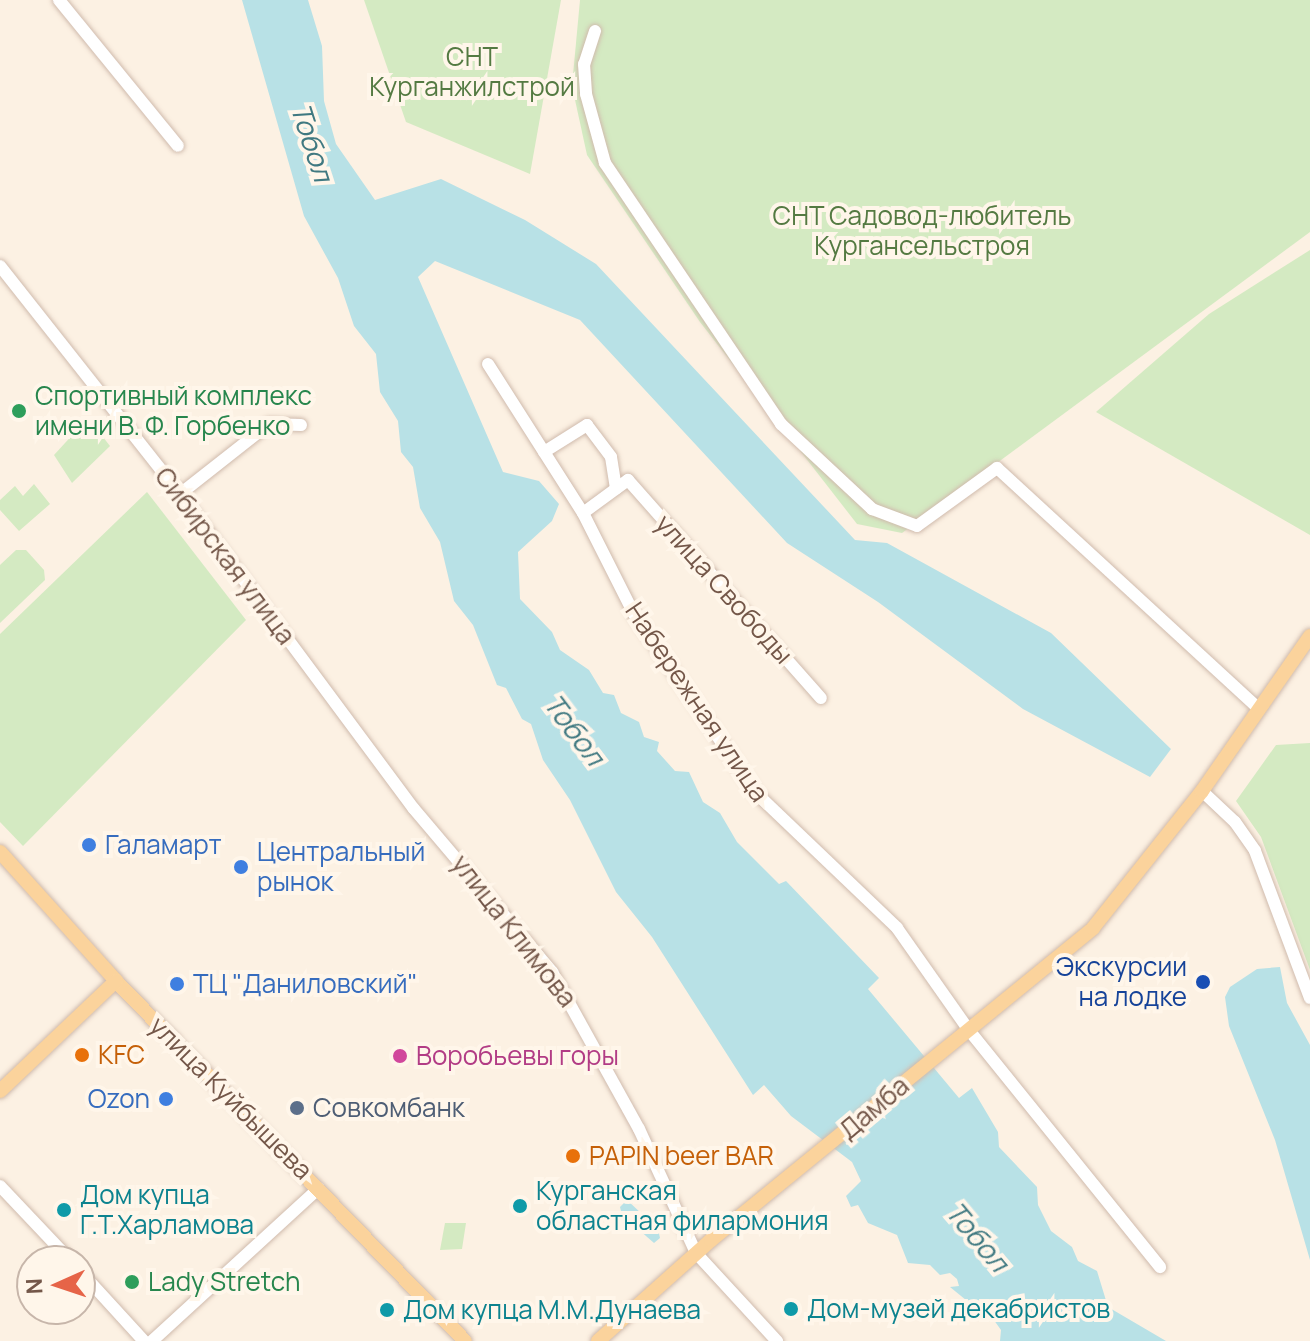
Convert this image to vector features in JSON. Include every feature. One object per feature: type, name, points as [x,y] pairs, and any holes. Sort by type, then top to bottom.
[{"type":"main road","name":"Дамба","points":[[598,1341],[696,1253],[1093,928],[1202,791],[1310,636]]},
{"type":"main road","name":"улица Куйбышева","points":[[0,852],[116,981],[465,1341]]},
{"type":"main road","points":[[0,1091],[116,981]]},
{"type":"street","points":[[59,0],[178,146]]},
{"type":"street","points":[[595,31],[584,64],[586,94],[605,163],[781,424],[872,509],[917,526],[997,468],[1258,708]]},
{"type":"street","name":"Сибирская улица","points":[[2,273],[180,494],[360,734]]},
{"type":"street","name":"Набережная улица","points":[[488,364],[583,513],[634,614],[757,794],[897,928],[968,1029],[1160,1267]]},
{"type":"street","points":[[180,494],[269,424],[301,425]]},
{"type":"street","points":[[544,452],[587,425],[611,457],[616,489],[583,513]]},
{"type":"street","name":"улица Свободы","points":[[616,489],[628,480],[821,698]]},
{"type":"street","name":"улица Климова","points":[[360,734],[414,809],[524,935],[573,1004],[696,1253],[777,1341]]},
{"type":"street","points":[[1202,791],[1235,822],[1255,851],[1310,998]]},
{"type":"street","points":[[0,1186],[56,1245]]},
{"type":"street","points":[[152,1341],[319,1188]]},
{"type":"street","points":[[96,1288],[144,1341]]},
{"type":"green space","name":"СНТ Курганжилстрой","points":[[364,0],[561,0],[530,174],[406,122]]},
{"type":"green space","name":"СНТ Садовод-любитель Кургансельстроя","points":[[580,0],[1310,0],[1310,232],[902,533],[857,524],[700,322],[587,155],[572,86]]},
{"type":"green space","points":[[1310,250],[1310,535],[1096,412],[1209,314]]},
{"type":"green space","points":[[88,418],[110,446],[72,483],[54,455]]},
{"type":"green space","points":[[34,484],[50,504],[19,531],[0,510],[0,500],[15,486],[23,496]]},
{"type":"green space","points":[[147,492],[246,620],[23,846],[0,822],[0,634]]},
{"type":"green space","points":[[16,550],[26,550],[44,570],[45,580],[0,623],[0,565]]},
{"type":"green space","points":[[1310,743],[1310,970],[1261,837],[1236,801],[1276,745]]},
{"type":"green space","points":[[445,1223],[466,1223],[462,1249],[440,1250]]},
{"type":"water","name":"Тобол","points":[[242,0],[308,0],[322,46],[324,101],[336,144],[375,200],[441,179],[525,220],[596,264],[855,540],[887,543],[1051,633],[1171,749],[1150,777],[1023,709],[878,602],[787,543],[580,320],[435,261],[418,277],[503,472],[539,481],[559,504],[552,521],[518,552],[520,599],[552,632],[560,650],[589,670],[603,693],[614,695],[621,713],[639,722],[644,737],[659,742],[657,751],[675,771],[689,772],[703,802],[720,813],[737,842],[779,884],[786,881],[879,978],[868,989],[959,1098],[972,1088],[998,1132],[999,1147],[1037,1187],[1038,1205],[1051,1231],[1072,1247],[1078,1261],[1097,1271],[1108,1307],[1166,1341],[1000,1341],[1001,1330],[986,1309],[977,1309],[950,1287],[959,1286],[957,1279],[950,1273],[940,1275],[930,1265],[908,1263],[897,1235],[868,1223],[858,1205],[851,1207],[846,1196],[861,1181],[852,1162],[791,1116],[764,1085],[753,1095],[652,937],[616,892],[570,800],[543,760],[531,724],[522,719],[506,688],[497,685],[473,625],[454,601],[440,542],[420,508],[413,467],[401,452],[398,421],[380,392],[376,354],[354,326],[338,278],[304,216]]},
{"type":"water","points":[[1280,967],[1287,1003],[1310,1045],[1310,1260],[1275,1140],[1229,1026],[1225,997],[1230,987],[1257,969]]},
{"type":"water","points":[[627,1200],[658,1229],[660,1238],[654,1243],[622,1215],[620,1207]]},
{"type":"place","name":"Спортивный комплекс имени В. Ф. Горбенко","points":[[19,411]]},
{"type":"place","name":"Галамарт","points":[[89,845]]},
{"type":"place","name":"Центральный рынок","points":[[241,867]]},
{"type":"place","name":"Экскурсии на лодке","points":[[1203,982]]},
{"type":"place","name":"ТЦ \"Даниловский\"","points":[[177,984]]},
{"type":"place","name":"KFC","points":[[82,1055]]},
{"type":"place","name":"Воробьевы горы","points":[[400,1056]]},
{"type":"place","name":"Ozon","points":[[166,1099]]},
{"type":"place","name":"Совкомбанк","points":[[297,1108]]},
{"type":"place","name":"PAPIN beer BAR","points":[[573,1156]]},
{"type":"place","name":"Курганская областная филармония","points":[[520,1206]]},
{"type":"place","name":"Дом купца Г.Т.Харламова","points":[[64,1210]]},
{"type":"place","name":"Lady Stretch","points":[[132,1282]]},
{"type":"place","name":"Дом-музей декабристов","points":[[791,1309]]},
{"type":"place","name":"Дом купца М.М.Дунаева","points":[[387,1310]]}]
